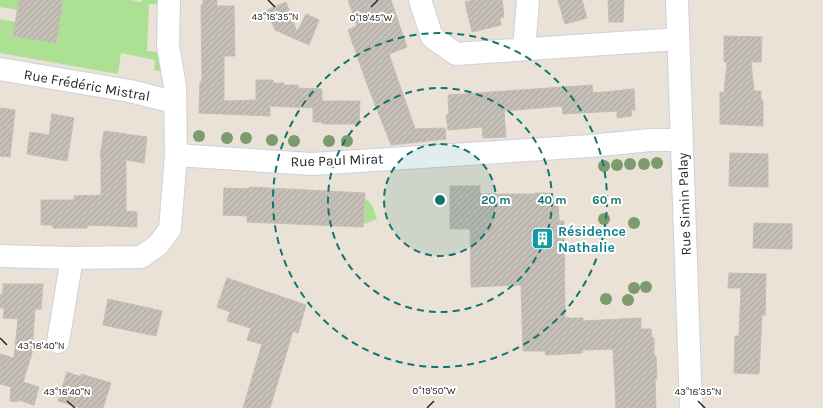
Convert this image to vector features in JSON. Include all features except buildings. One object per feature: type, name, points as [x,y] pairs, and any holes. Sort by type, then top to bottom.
[{"type":"street","points":[[0,256],[72,258],[141,257],[158,245],[170,229],[176,155],[174,102],[175,86],[168,46],[169,0]]},
{"type":"street","points":[[420,0],[432,37],[456,54],[678,39]]},
{"type":"street","points":[[524,49],[528,0]]},
{"type":"street","name":"Rue Simin Palay","points":[[677,0],[691,408]]},
{"type":"street","name":"Rue Frédéric Mistral","points":[[0,69],[130,91],[174,102]]},
{"type":"street","name":"Rue Paul Mirat","points":[[176,155],[312,164],[651,140],[681,140]]},
{"type":"street","points":[[58,342],[72,258]]},
{"type":"green space","points":[[0,0],[19,0],[18,10],[0,7]]},
{"type":"green space","points":[[61,0],[130,0],[142,2],[142,0],[159,0],[162,5],[149,4],[147,51],[160,52],[163,72],[154,70],[155,60],[121,53],[118,74],[0,53],[0,19],[15,22],[56,43],[63,1]]},
{"type":"green space","points":[[365,198],[372,205],[377,219],[364,224]]},
{"type":"place","name":"Résidence Nathalie","points":[[542,239]]}]
